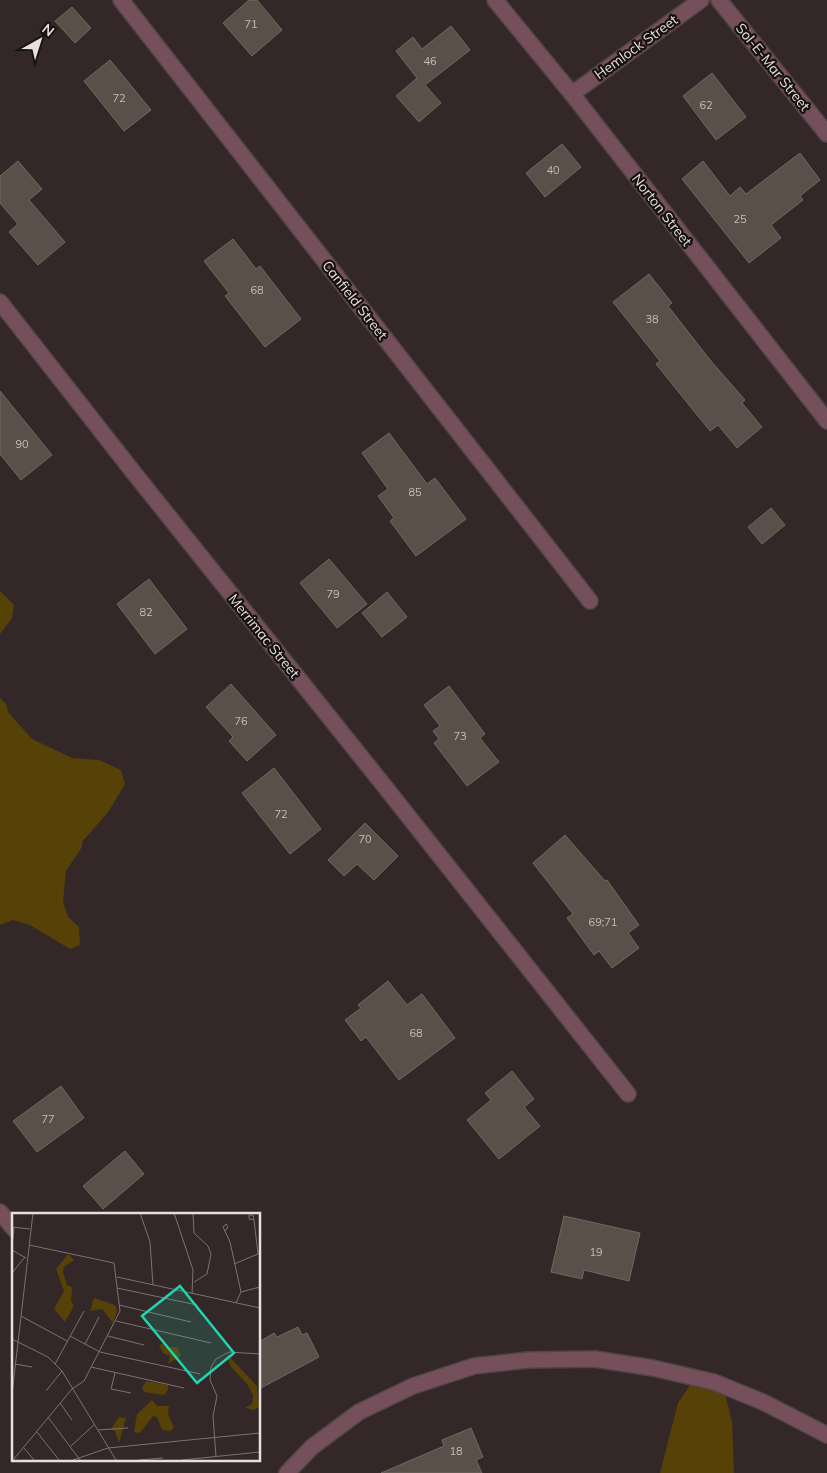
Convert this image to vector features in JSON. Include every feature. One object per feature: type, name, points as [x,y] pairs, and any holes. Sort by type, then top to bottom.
[{"type":"street","name":"Canfield Street","points":[[121,0],[590,600]]},
{"type":"street","name":"Norton Street","points":[[495,0],[572,94],[827,421]]},
{"type":"street","name":"Hemlock Street","points":[[572,94],[701,0]]},
{"type":"street","name":"Sol-E-Mar Street","points":[[719,0],[827,134]]},
{"type":"street","name":"Merrimac Street","points":[[0,302],[628,1094]]},
{"type":"street","points":[[0,1212],[12,1227]]},
{"type":"street","points":[[287,1473],[312,1447],[359,1412],[413,1386],[474,1366],[528,1360],[595,1360],[653,1368],[714,1382],[763,1402],[827,1435]]},
{"type":"shaded area","points":[[0,591],[14,605],[12,618],[0,634]]},
{"type":"shaded area","points":[[0,698],[6,704],[8,712],[32,739],[72,758],[99,760],[121,770],[125,784],[109,811],[82,842],[82,847],[66,871],[63,902],[68,917],[79,927],[80,945],[70,949],[30,925],[13,920],[0,925]]},
{"type":"shaded area","points":[[697,1375],[713,1378],[726,1397],[732,1422],[734,1473],[660,1473],[678,1403]]},
{"type":"building","points":[[249,0],[257,0],[282,30],[252,56],[223,23]]},
{"type":"building","points":[[72,7],[91,28],[75,43],[55,21]]},
{"type":"building","points":[[451,26],[470,50],[425,85],[441,103],[419,122],[396,96],[417,78],[396,51],[413,37],[422,49]]},
{"type":"building","points":[[110,60],[151,110],[124,131],[84,81]]},
{"type":"building","points":[[712,73],[746,117],[716,140],[683,96]]},
{"type":"building","points":[[562,144],[581,167],[545,197],[526,173]]},
{"type":"building","points":[[800,153],[820,180],[800,196],[803,200],[771,225],[781,238],[749,263],[682,179],[703,161],[730,196],[740,187],[746,194]]},
{"type":"building","points":[[18,161],[42,189],[29,200],[65,242],[38,265],[9,232],[18,224],[0,203],[0,176]]},
{"type":"building","points":[[233,239],[256,269],[260,266],[301,319],[265,347],[225,296],[229,293],[204,261]]},
{"type":"building","points":[[649,274],[672,303],[668,306],[710,360],[745,400],[742,403],[762,427],[737,448],[718,425],[710,431],[656,364],[660,361],[613,302]]},
{"type":"building","points":[[0,391],[52,455],[21,480],[0,454]]},
{"type":"building","points":[[389,433],[427,484],[435,478],[466,519],[416,556],[390,521],[394,518],[378,496],[388,489],[362,453]]},
{"type":"building","points":[[771,508],[785,525],[762,544],[748,527]]},
{"type":"building","points":[[329,559],[367,604],[337,628],[300,583]]},
{"type":"building","points":[[149,579],[187,629],[155,654],[117,604]]},
{"type":"building","points":[[387,592],[407,617],[382,637],[362,613]]},
{"type":"building","points":[[231,684],[276,735],[247,761],[229,741],[233,737],[206,707]]},
{"type":"building","points":[[449,686],[485,734],[480,738],[499,762],[467,786],[434,743],[439,739],[433,731],[440,726],[424,705]]},
{"type":"building","points":[[274,768],[321,829],[290,854],[242,793]]},
{"type":"building","points":[[365,823],[398,856],[374,880],[357,864],[344,876],[328,860]]},
{"type":"building","points":[[565,835],[605,881],[607,880],[639,925],[628,933],[639,948],[612,968],[599,951],[594,955],[567,918],[573,914],[533,863]]},
{"type":"building","points":[[388,981],[407,1005],[422,994],[455,1038],[399,1080],[366,1037],[361,1041],[345,1020],[361,1008],[358,1005]]},
{"type":"building","points":[[512,1071],[534,1099],[524,1107],[540,1126],[499,1159],[467,1120],[491,1100],[485,1093]]},
{"type":"building","points":[[61,1086],[84,1118],[37,1152],[13,1121]]},
{"type":"building","points":[[125,1151],[144,1174],[103,1209],[83,1186]]},
{"type":"building","points":[[564,1216],[640,1233],[629,1281],[584,1270],[582,1279],[551,1272]]},
{"type":"building","points":[[298,1327],[302,1335],[307,1333],[319,1357],[260,1388],[260,1341],[274,1333],[277,1337]]},
{"type":"building","points":[[471,1428],[483,1457],[476,1460],[482,1473],[381,1473],[444,1446],[442,1440]]}]
